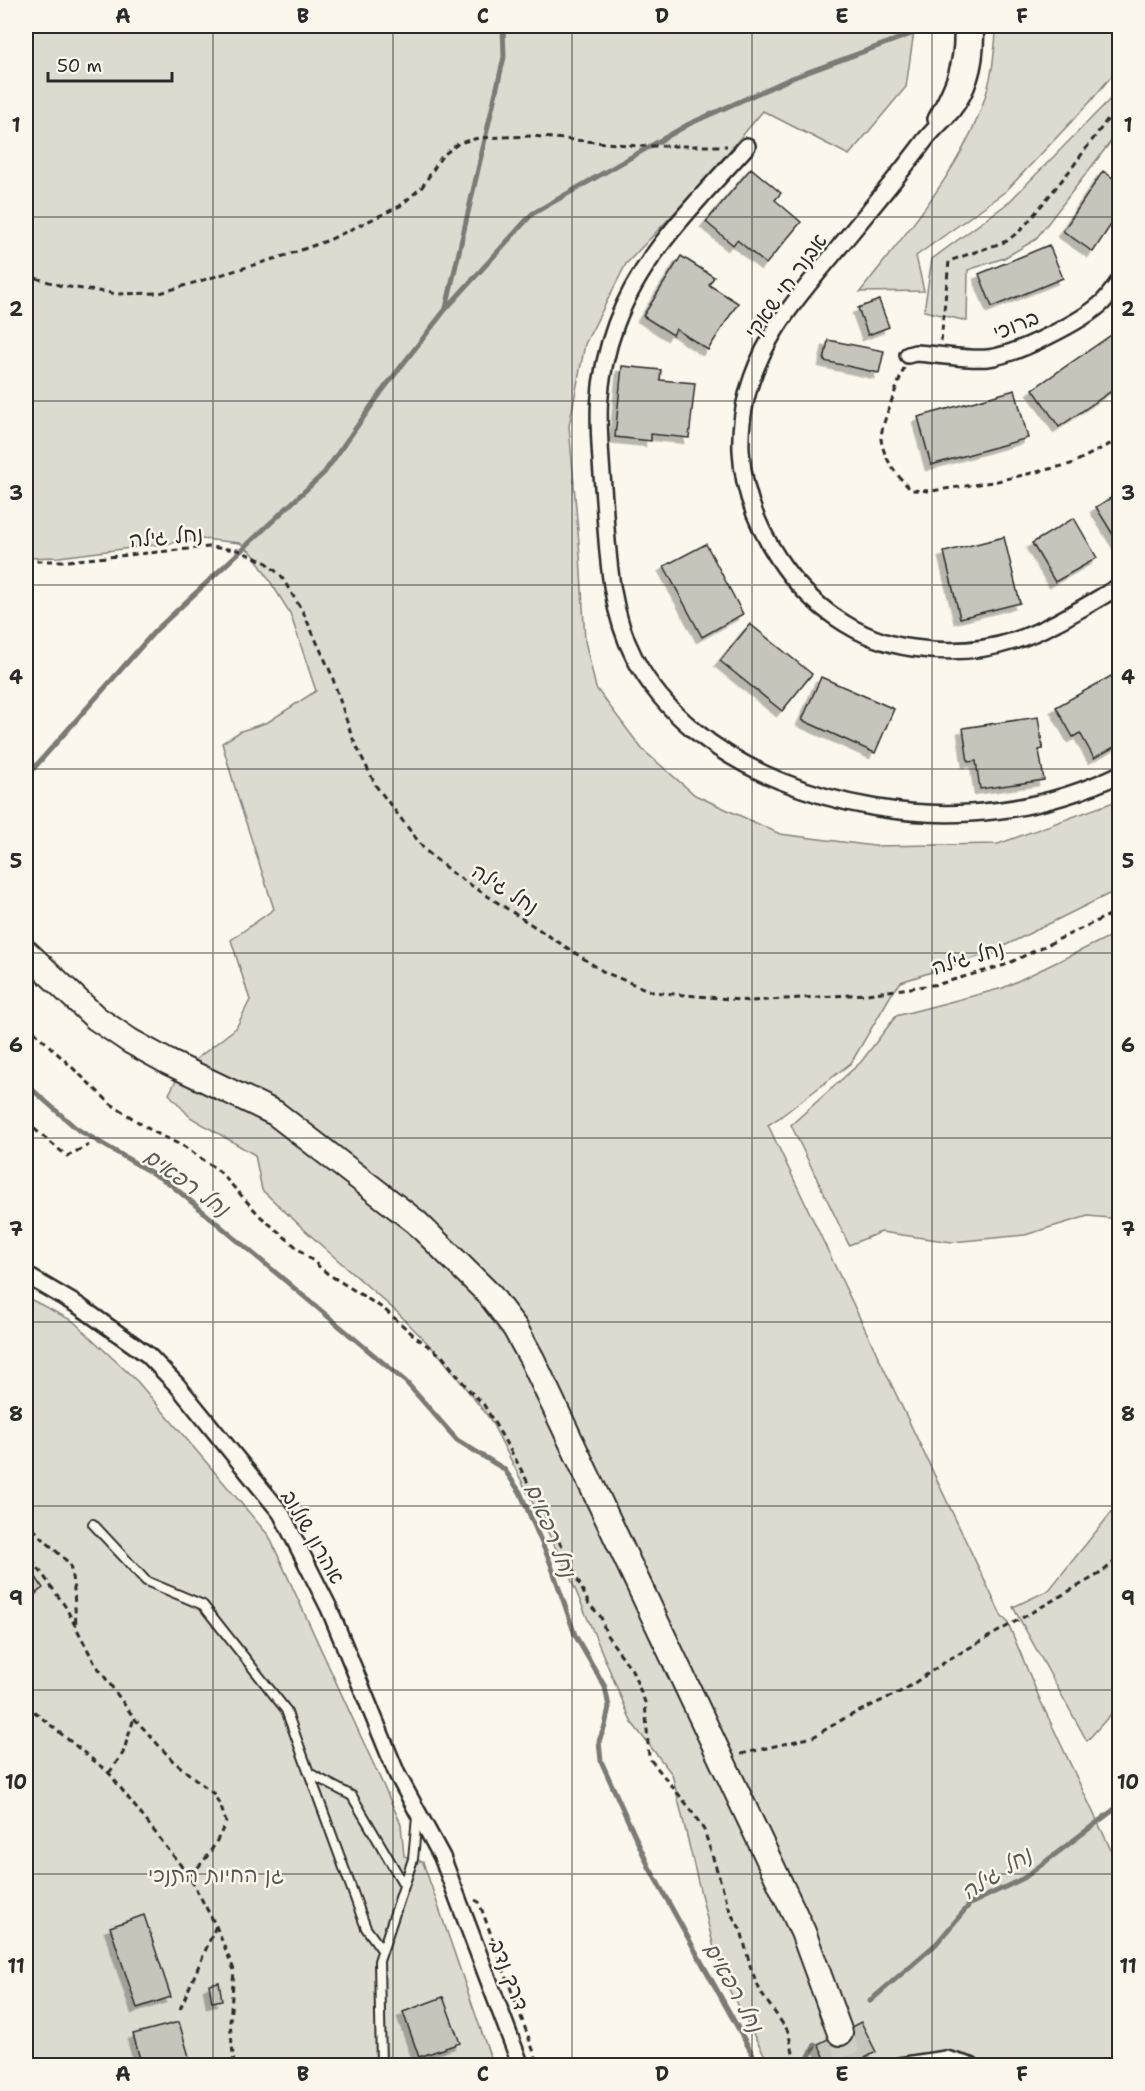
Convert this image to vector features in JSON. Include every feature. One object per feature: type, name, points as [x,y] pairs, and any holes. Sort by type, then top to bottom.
[{"type":"main road","points":[[26,952],[96,1018],[130,1041],[283,1119],[416,1222],[490,1295],[515,1328],[532,1359],[803,1932],[840,2033]]},
{"type":"street","name":"אבנר חי שאקי","points":[[929,135],[957,76],[962,56],[962,26]]},
{"type":"street","name":"אבנר חי שאקי","points":[[975,26],[975,57],[969,84],[954,109],[929,135],[800,295],[770,338],[757,363],[743,409],[740,444],[745,480],[759,524],[786,570],[800,588],[819,606],[857,630],[879,640],[932,651],[987,649],[1012,643],[1041,631],[1119,586]]},
{"type":"street","points":[[747,146],[665,238],[647,264],[617,321],[600,379],[598,427],[609,564],[616,604],[633,656],[649,681],[674,709],[710,742],[734,758],[792,785],[854,803],[927,813],[970,813],[1010,808],[1072,794],[1091,788],[1119,774]]},
{"type":"street","name":"ברוכי","points":[[908,355],[915,353],[988,358],[1013,351],[1087,314],[1103,302],[1119,280]]},
{"type":"street","name":"אהרון שולוב","points":[[26,1275],[79,1306],[148,1355],[177,1385],[281,1513],[329,1608],[397,1774],[442,1857],[459,1899]]},
{"type":"street","name":"דרך נדב","points":[[459,1899],[521,2066]]},
{"type":"street","points":[[899,2066],[946,2059],[971,2066]]},
{"type":"lane","points":[[93,1524],[146,1581],[203,1605],[286,1710],[366,1928],[382,1950]]},
{"type":"lane","points":[[309,1773],[351,1796],[404,1885]]},
{"type":"lane","points":[[381,2066],[379,1961],[413,1859],[418,1813]]},
{"type":"path","points":[[939,354],[949,261],[1007,241],[1023,228],[1058,186],[1107,120],[1119,108]]},
{"type":"path","points":[[26,275],[62,286],[118,294],[160,293],[287,255],[329,240],[400,206],[422,187],[442,156],[459,142],[478,138],[531,136],[637,146],[747,146]]},
{"type":"path","points":[[908,355],[880,436],[885,454],[894,472],[911,490],[931,491],[993,482],[1071,464],[1119,439]]},
{"type":"path","name":"נחל גילה","points":[[26,561],[67,561],[209,547],[238,550],[267,563],[281,576],[303,612],[332,673],[352,737],[376,786],[425,850],[451,872],[604,972],[653,992],[751,1001],[867,994],[939,984],[1005,965],[1119,910]]},
{"type":"path","points":[[26,1024],[111,1104],[152,1131],[185,1147],[219,1171],[260,1216],[328,1274],[376,1304],[442,1356],[484,1405],[516,1460],[589,1604],[601,1617],[606,1634],[621,1652],[636,1677],[645,1702],[649,1758],[689,1807],[704,1830],[731,1914],[741,1930],[751,1970],[761,1993],[788,2031],[796,2066]]},
{"type":"path","points":[[26,1122],[67,1156],[89,1145]]},
{"type":"path","points":[[26,1520],[70,1564],[76,1627]]},
{"type":"path","points":[[26,1551],[65,1606],[94,1662],[134,1718],[173,1761],[214,1794],[221,1807],[226,1822],[214,1849],[189,1876]]},
{"type":"path","points":[[722,1759],[813,1737],[845,1718],[904,1690],[948,1660],[1101,1573],[1119,1557]]},
{"type":"path","points":[[26,1705],[109,1773],[189,1876],[216,1926],[234,1970],[230,2022],[234,2066]]},
{"type":"path","points":[[109,1773],[123,1753],[134,1718]]},
{"type":"path","points":[[459,1899],[470,1898],[479,1902],[539,2066]]},
{"type":"path","points":[[180,2009],[216,1926]]},
{"type":"path","points":[[26,2056],[29,2066]]},
{"type":"green space","points":[[26,26],[909,26],[914,31],[906,87],[849,155],[763,111],[698,188],[626,264],[585,344],[569,426],[585,641],[596,688],[642,749],[695,795],[780,834],[874,846],[998,844],[1119,800],[1119,889],[990,953],[901,982],[851,1063],[768,1125],[1002,1617],[1007,1621],[1041,1702],[1119,1867],[1119,2065],[770,2065],[720,1973],[672,1774],[632,1723],[567,1570],[490,1419],[441,1357],[398,1313],[262,1190],[255,1155],[190,1117],[169,1094],[181,1071],[236,1028],[250,1000],[231,940],[274,909],[222,743],[241,731],[268,722],[316,691],[290,613],[253,554],[240,543],[202,539],[59,557],[26,558]]},
{"type":"green space","points":[[995,26],[1119,26],[1119,67],[1090,102],[1006,191],[916,256],[924,291],[860,292],[923,210],[962,150],[977,118],[988,86],[995,43]]},
{"type":"green space","points":[[1119,90],[1119,131],[1035,240],[1004,258],[968,270],[967,321],[924,311],[932,259],[1008,203]]},
{"type":"green space","points":[[1119,932],[1119,1219],[1088,1216],[1025,1235],[952,1242],[881,1232],[849,1245],[791,1125],[861,1062],[896,1016],[1003,988]]},
{"type":"green space","name":"גן החיות התנכי","points":[[26,1297],[73,1321],[137,1381],[269,1536],[401,1824],[404,1856],[423,1862],[493,2065],[26,2065]]},
{"type":"green space","points":[[1119,1503],[1119,1705],[1087,1741],[1013,1607],[1049,1590]]},
{"type":"building","points":[[751,168],[781,193],[775,200],[801,222],[766,264],[737,240],[733,245],[706,222]]},
{"type":"building","points":[[1103,171],[1120,183],[1120,211],[1093,252],[1063,231]]},
{"type":"building","points":[[1049,245],[1063,278],[992,307],[979,274]]},
{"type":"building","points":[[681,256],[714,277],[709,285],[738,303],[708,350],[676,329],[673,335],[643,316]]},
{"type":"building","points":[[879,300],[889,327],[868,335],[858,308]]},
{"type":"building","points":[[1120,329],[1120,385],[1059,427],[1033,389]]},
{"type":"building","points":[[828,340],[884,351],[879,373],[824,361]]},
{"type":"building","points":[[622,366],[661,370],[660,380],[695,383],[689,438],[651,434],[651,441],[615,437]]},
{"type":"building","points":[[1015,390],[1028,438],[931,465],[918,417]]},
{"type":"building","points":[[1120,492],[1120,546],[1096,507]]},
{"type":"building","points":[[1074,518],[1097,558],[1055,582],[1032,543]]},
{"type":"building","points":[[1004,537],[1020,603],[960,618],[944,552]]},
{"type":"building","points":[[706,544],[743,614],[702,637],[664,566]]},
{"type":"building","points":[[750,624],[812,674],[782,711],[720,661]]},
{"type":"building","points":[[1120,671],[1120,744],[1094,758],[1080,733],[1073,737],[1056,707]]},
{"type":"building","points":[[821,677],[894,709],[875,753],[802,720]]},
{"type":"building","points":[[1038,717],[1043,749],[1039,750],[1044,780],[980,789],[976,761],[968,762],[963,728]]},
{"type":"building","points":[[26,1562],[43,1588],[26,1600]]},
{"type":"building","points":[[144,1915],[171,1997],[137,2008],[110,1927]]},
{"type":"building","points":[[219,1982],[222,2000],[212,2002],[209,1984]]},
{"type":"building","points":[[443,1997],[460,2043],[419,2057],[403,2012]]},
{"type":"building","points":[[179,2022],[190,2060],[171,2066],[142,2066],[133,2034]]},
{"type":"building","points":[[861,2022],[876,2052],[851,2066],[829,2066],[818,2044]]},
{"type":"waterway","points":[[446,308],[504,57],[503,26]]},
{"type":"waterway","points":[[26,777],[155,631],[324,473],[382,391],[445,310],[532,214],[689,124],[792,78],[933,26]]},
{"type":"waterway","name":"נחל רפאים","points":[[26,1084],[77,1129],[169,1183],[406,1382],[457,1440],[504,1469],[520,1492],[550,1562],[575,1635],[605,1687],[609,1707],[599,1741],[601,1761],[649,1867],[759,2066]]},
{"type":"waterway","name":"נחל גילה","points":[[870,2001],[936,1944],[970,1904],[1024,1878],[1120,1805]]},
{"type":"waterway","name":"נחל גילה","points":[[804,2066],[815,2045]]},
{"type":"tunnel","points":[[840,2033],[851,2066]]}]
